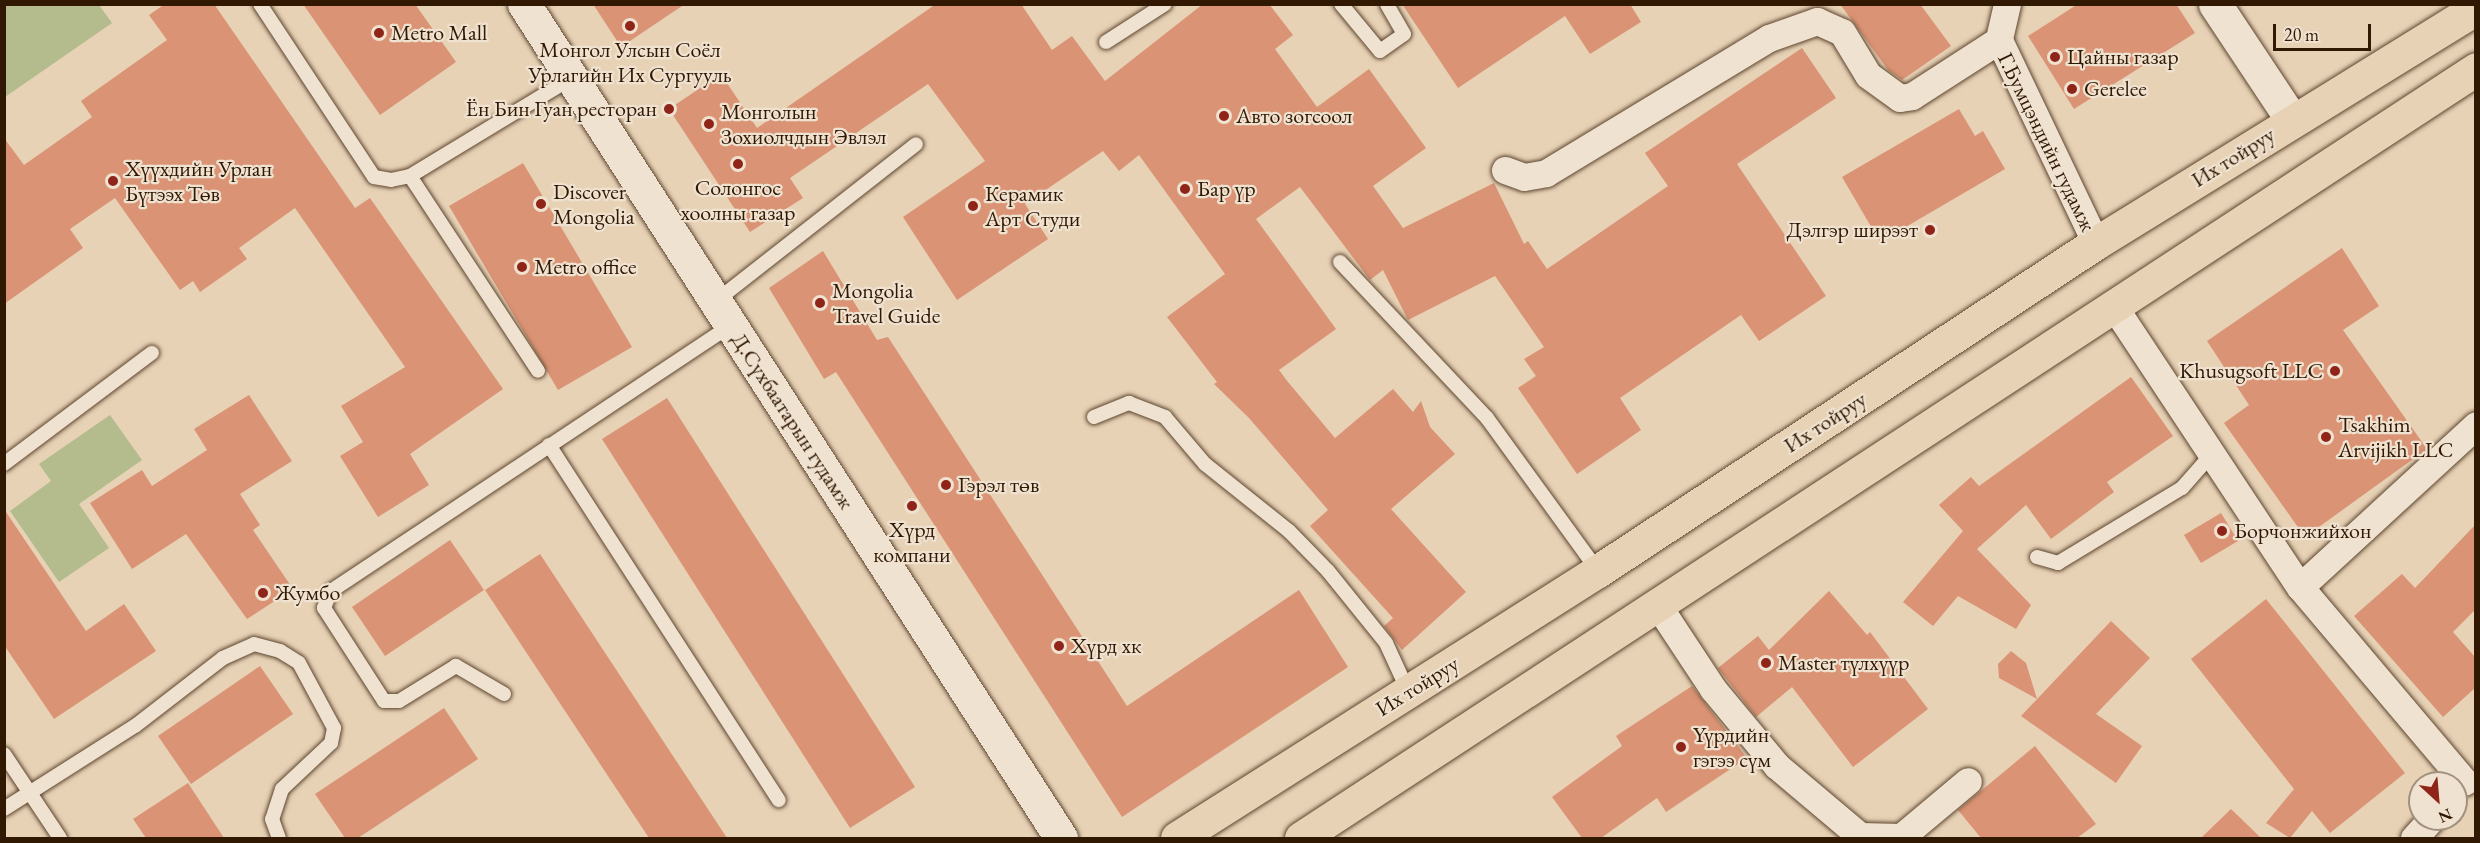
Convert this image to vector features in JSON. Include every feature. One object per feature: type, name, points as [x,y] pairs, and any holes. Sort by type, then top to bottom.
[{"type":"main road","name":"Д.Сүхбаатарын гудамж","points":[[524,4],[1061,838]]},
{"type":"main road","points":[[2215,4],[2292,120]]},
{"type":"main road","name":"Их тойруу","points":[[1177,838],[1598,571],[2096,243],[2475,8]]},
{"type":"main road","points":[[1301,838],[2475,69]]},
{"type":"street","name":"Г.Бумцэндийн гудамж","points":[[2007,4],[1999,40],[2096,243]]},
{"type":"street","points":[[1505,170],[1524,177],[1546,173],[1769,38],[1817,21],[1842,32],[1868,75],[1900,98],[1912,96],[1999,40]]},
{"type":"street","points":[[2113,305],[2300,587],[2456,771]]},
{"type":"street","points":[[2300,587],[2475,425]]},
{"type":"street","points":[[1656,604],[1713,689],[1777,766],[1860,836],[1901,838],[1968,781]]},
{"type":"lane","points":[[260,4],[374,177],[391,180],[410,176],[572,78]]},
{"type":"lane","points":[[1106,42],[1165,4]]},
{"type":"lane","points":[[1341,4],[1380,51],[1404,34],[1387,4]]},
{"type":"lane","points":[[504,694],[456,666],[399,701],[384,700],[324,608],[331,591],[355,572],[549,445],[724,313],[916,144]]},
{"type":"lane","points":[[410,176],[538,371]]},
{"type":"lane","points":[[1340,262],[1487,418],[1598,571]]},
{"type":"lane","points":[[4,464],[152,353]]},
{"type":"lane","points":[[1094,417],[1129,403],[1165,417],[1205,464],[1289,531],[1328,571],[1386,643],[1408,691]]},
{"type":"lane","points":[[549,445],[779,800]]},
{"type":"lane","points":[[2037,557],[2058,563],[2182,488],[2212,454]]},
{"type":"lane","points":[[4,809],[135,726],[223,658],[254,644],[280,651],[299,663],[334,728],[331,743],[282,789],[272,819],[279,838]]},
{"type":"lane","points":[[4,754],[60,838]]},
{"type":"green space","points":[[5,4],[99,5],[112,23],[5,97]]},
{"type":"green space","points":[[110,415],[142,460],[79,504],[109,548],[59,582],[10,511],[51,481],[39,464]]},
{"type":"building","points":[[165,4],[214,4],[355,208],[370,198],[503,389],[410,454],[429,485],[378,517],[340,456],[363,442],[341,406],[405,367],[295,208],[239,248],[247,259],[200,292],[193,281],[180,290],[115,198],[70,229],[83,248],[4,304],[4,138],[24,165],[92,117],[81,101],[167,40],[149,15]]},
{"type":"building","name":"Metro Mall","points":[[303,4],[415,4],[456,62],[380,115]]},
{"type":"building","name":"Mонгол Улсын Соёл Урлагийн Их Сургууль","points":[[593,4],[685,4],[621,47]]},
{"type":"building","points":[[936,4],[1021,4],[1052,50],[1072,36],[1105,81],[1203,4],[1269,4],[1293,35],[1275,49],[1317,107],[1369,69],[1426,148],[1373,186],[1403,228],[1494,183],[1524,244],[1528,241],[1547,269],[1668,186],[1645,153],[1802,48],[1836,98],[1737,164],[1826,296],[1759,341],[1741,315],[1620,398],[1641,430],[1577,474],[1518,388],[1536,376],[1524,359],[1544,347],[1495,276],[1408,320],[1383,270],[1370,280],[1300,187],[1256,219],[1336,329],[1279,370],[1335,438],[1393,389],[1413,412],[1421,401],[1430,427],[1455,454],[1391,509],[1466,592],[1402,650],[1384,626],[1393,618],[1310,526],[1328,510],[1249,418],[1214,384],[1217,382],[1167,317],[1225,274],[1139,155],[1119,171],[1103,151],[1025,204],[1048,239],[957,300],[903,217],[985,161],[928,84],[790,178],[803,198],[750,232],[669,109],[721,74],[757,128]]},
{"type":"building","points":[[1402,4],[1630,4],[1641,22],[1590,54],[1565,16],[1458,88]]},
{"type":"building","points":[[1840,4],[1920,4],[1951,46],[1902,80],[1888,70]]},
{"type":"building","points":[[2078,4],[2176,4],[2195,33],[2074,109],[2028,36]]},
{"type":"building","points":[[1959,109],[1975,136],[1983,131],[2005,169],[1880,242],[1842,177]]},
{"type":"building","points":[[523,163],[632,347],[558,390],[449,206]]},
{"type":"building","name":"Tsakhim Arvijikh LLC","points":[[2342,248],[2379,306],[2343,330],[2427,449],[2305,537],[2224,423],[2249,405],[2207,341]]},
{"type":"building","name":"Гэрэл төв","points":[[823,251],[877,340],[888,337],[1127,706],[1299,590],[1348,667],[1122,817],[836,372],[824,379],[769,288]]},
{"type":"building","points":[[2131,377],[2173,436],[2107,482],[2114,492],[2051,539],[2026,505],[1977,549],[2031,605],[2016,629],[1958,596],[1933,626],[1903,602],[1963,531],[1939,505],[1971,477],[1979,486]]},
{"type":"building","points":[[249,395],[292,461],[240,494],[260,525],[253,530],[293,589],[247,619],[186,534],[132,569],[90,503],[142,470],[152,486],[207,450],[194,429]]},
{"type":"building","points":[[667,398],[915,787],[850,828],[602,439]]},
{"type":"building","points":[[4,509],[86,631],[124,604],[156,651],[54,719],[4,645]]},
{"type":"building","points":[[2221,513],[2238,541],[2201,563],[2184,535]]},
{"type":"building","points":[[2475,525],[2475,610],[2453,632],[2475,657],[2475,688],[2443,717],[2354,616],[2402,574],[2415,588]]},
{"type":"building","points":[[450,540],[484,590],[385,656],[352,607]]},
{"type":"building","points":[[540,554],[727,838],[649,838],[485,590]]},
{"type":"building","points":[[1829,591],[1867,635],[1870,632],[1928,709],[1853,767],[1792,687],[1756,717],[1718,668],[1758,636],[1769,650]]},
{"type":"building","points":[[2266,599],[2405,773],[2330,833],[2312,811],[2290,838],[2266,823],[2294,789],[2191,659]]},
{"type":"building","points":[[2111,621],[2150,658],[2096,714],[2142,746],[2116,783],[2021,716]]},
{"type":"building","points":[[2011,651],[2026,663],[2037,699],[1999,678],[1998,664]]},
{"type":"building","points":[[260,666],[293,714],[191,784],[158,736]]},
{"type":"building","name":"Үүрдийн гэгээ сүм","points":[[1692,686],[1747,758],[1666,812],[1657,798],[1601,838],[1582,838],[1552,797],[1622,746],[1616,736]]},
{"type":"building","points":[[444,708],[478,759],[358,838],[345,838],[315,794]]},
{"type":"building","points":[[2035,746],[2096,824],[2077,838],[1981,838],[1958,810]]},
{"type":"building","points":[[188,783],[224,838],[146,838],[133,819]]},
{"type":"building","points":[[2231,809],[2261,838],[2201,838]]},
{"type":"place","name":"Mонгол Улсын Соёл Урлагийн Их Сургууль","points":[[630,26]]},
{"type":"place","name":"Metro Mall","points":[[379,33]]},
{"type":"place","name":"Цайны газар","points":[[2055,57]]},
{"type":"place","name":"Gerelee","points":[[2072,89]]},
{"type":"place","name":"Ён Бин Гуан ресторан","points":[[669,109]]},
{"type":"place","name":"Авто зогсоол","points":[[1224,116]]},
{"type":"place","name":"Монголын Зохиолчдын Эвлэл","points":[[709,124]]},
{"type":"place","name":"Солонгос хоолны газар","points":[[738,164]]},
{"type":"place","name":"Хүүхдийн Урлан Бүтээх Төв","points":[[113,181]]},
{"type":"place","name":"Бар үр","points":[[1185,189]]},
{"type":"place","name":"Discover Mongolia","points":[[541,204]]},
{"type":"place","name":"Керамик Арт Студи","points":[[973,206]]},
{"type":"place","name":"Дэлгэр ширээт","points":[[1930,230]]},
{"type":"place","name":"Metro office","points":[[522,267]]},
{"type":"place","name":"Mongolia Travel Guide","points":[[820,303]]},
{"type":"place","name":"Khusugsoft LLC","points":[[2335,371]]},
{"type":"place","name":"Tsakhim Arvijikh LLC","points":[[2326,437]]},
{"type":"place","name":"Гэрэл төв","points":[[946,485]]},
{"type":"place","name":"Хүрд компани","points":[[912,506]]},
{"type":"place","name":"Борчонжийхон","points":[[2222,531]]},
{"type":"place","name":"Жумбо","points":[[263,593]]},
{"type":"place","name":"Хүрд хк","points":[[1059,646]]},
{"type":"place","name":"Master түлхүүр","points":[[1766,663]]},
{"type":"place","name":"Үүрдийн гэгээ сүм","points":[[1681,747]]}]
